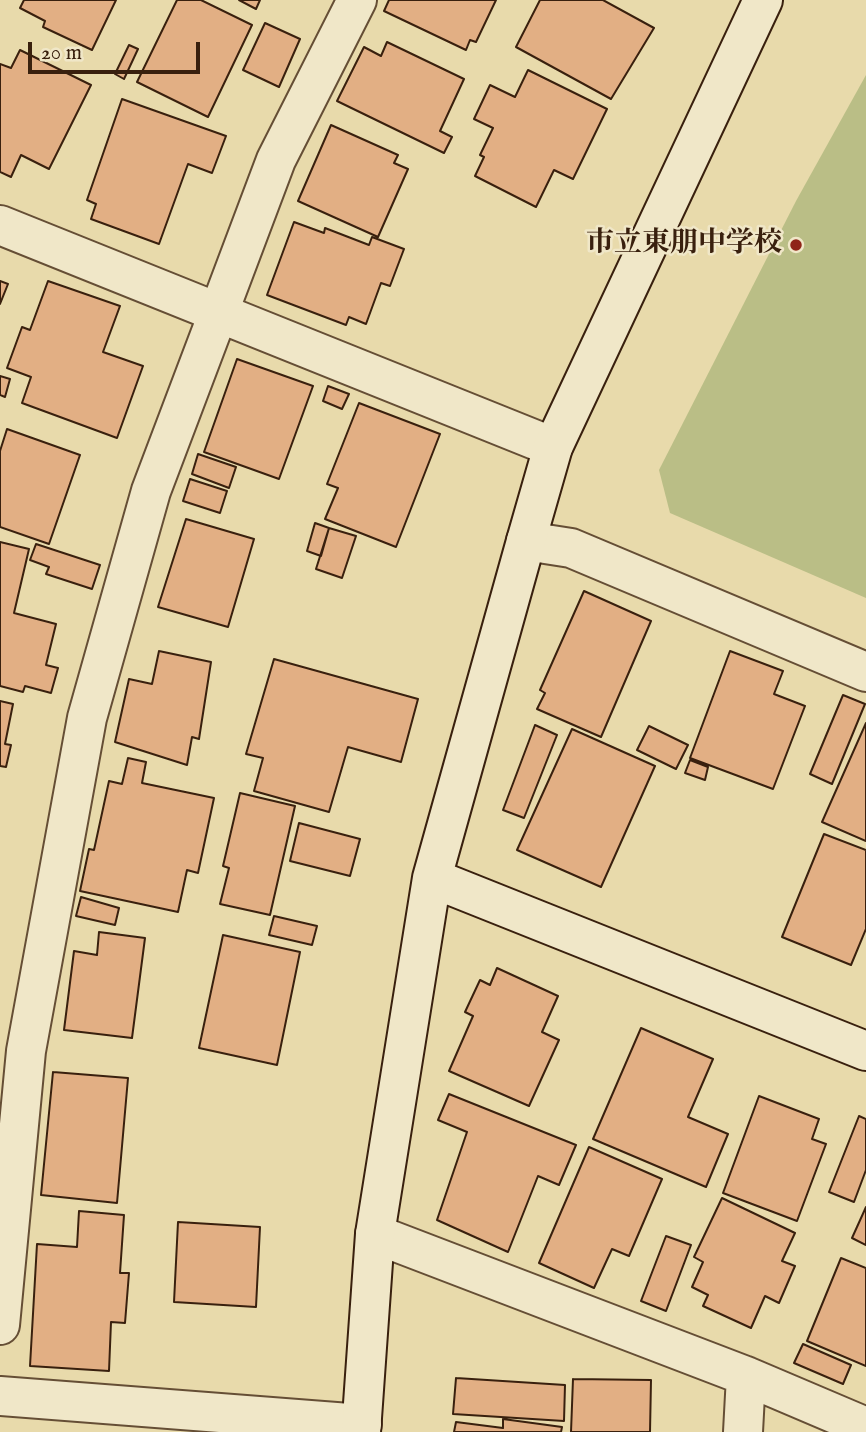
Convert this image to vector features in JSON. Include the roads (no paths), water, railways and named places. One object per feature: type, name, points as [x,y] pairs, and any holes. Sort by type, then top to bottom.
[{"type":"street","points":[[0,1325],[26,1051],[87,718],[151,491],[276,160],[357,0]]},
{"type":"street","points":[[0,1396],[362,1428],[375,1234],[432,878],[526,541],[553,446],[764,0]]},
{"type":"street","points":[[0,225],[553,446]]},
{"type":"street","points":[[526,541],[571,548],[866,672]]},
{"type":"street","points":[[432,878],[866,1051]]},
{"type":"street","points":[[375,1234],[746,1377],[866,1427]]},
{"type":"street","points":[[743,1432],[746,1377]]},
{"type":"place","name":"市立東朋中学校","points":[[796,245]]}]
